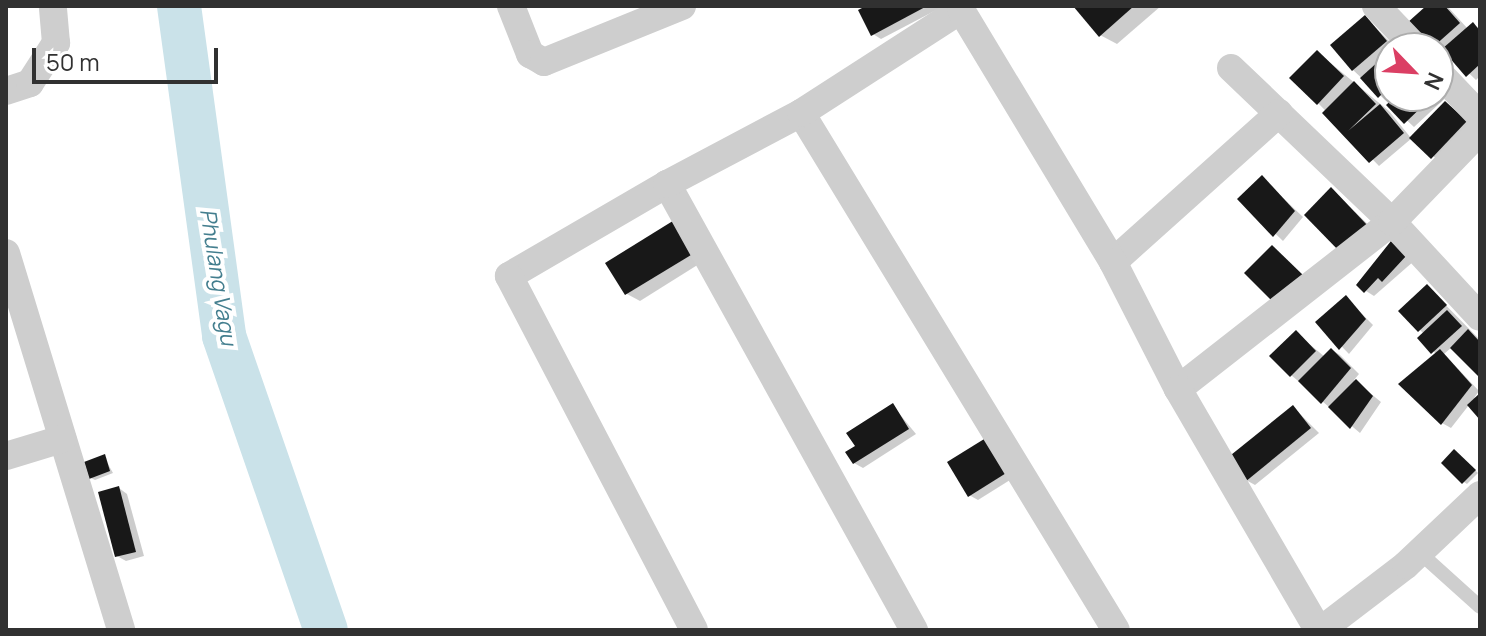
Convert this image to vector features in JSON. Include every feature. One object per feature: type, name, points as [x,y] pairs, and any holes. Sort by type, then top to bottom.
[{"type":"street","points":[[6,91],[30,83],[56,43],[53,6]]},
{"type":"street","points":[[511,6],[530,54],[544,62],[681,6]]},
{"type":"street","points":[[1376,6],[1401,32]]},
{"type":"street","points":[[694,630],[509,276],[667,184],[801,113],[962,7],[1113,262],[1178,389],[1320,630],[1419,552],[1480,495]]},
{"type":"street","points":[[1231,68],[1392,222],[1480,317]]},
{"type":"street","points":[[1454,89],[1480,116]]},
{"type":"street","points":[[801,113],[1116,630]]},
{"type":"street","points":[[1113,262],[1279,113]]},
{"type":"street","points":[[1178,389],[1392,222],[1480,131]]},
{"type":"street","points":[[667,184],[914,630]]},
{"type":"street","points":[[6,253],[121,630]]},
{"type":"street","points":[[6,456],[62,439]]},
{"type":"lane","points":[[1419,552],[1480,607]]},
{"type":"building","points":[[866,6],[927,6],[871,36],[858,10]]},
{"type":"building","points":[[1073,6],[1134,6],[1099,37]]},
{"type":"building","points":[[1426,6],[1445,6],[1460,23],[1450,32],[1416,32],[1407,23]]},
{"type":"building","points":[[1365,15],[1379,32],[1374,32],[1374,52],[1352,71],[1330,45]]},
{"type":"building","points":[[1473,22],[1480,31],[1480,64],[1466,77],[1454,63],[1454,39]]},
{"type":"building","points":[[1317,50],[1344,76],[1317,105],[1289,78]]},
{"type":"building","points":[[1374,65],[1374,94],[1360,78]]},
{"type":"building","points":[[1354,81],[1374,102],[1374,106],[1348,131],[1374,109],[1374,112],[1387,112],[1404,133],[1369,163],[1322,113]]},
{"type":"building","points":[[1454,109],[1467,121],[1431,159],[1409,138],[1434,112],[1454,112]]},
{"type":"building","points":[[1393,112],[1416,112],[1404,124]]},
{"type":"building","points":[[1262,175],[1295,211],[1273,237],[1237,199]]},
{"type":"building","points":[[1331,187],[1368,226],[1341,253],[1304,215]]},
{"type":"building","points":[[676,219],[696,252],[625,295],[605,263]]},
{"type":"building","points":[[1391,241],[1407,255],[1382,282],[1378,278],[1364,293],[1356,285]]},
{"type":"building","points":[[1272,245],[1305,277],[1277,306],[1244,273]]},
{"type":"building","points":[[1427,284],[1447,305],[1418,332],[1398,311]]},
{"type":"building","points":[[1346,295],[1366,319],[1339,350],[1315,322]]},
{"type":"building","points":[[1447,310],[1462,326],[1431,354],[1417,338]]},
{"type":"building","points":[[1468,329],[1480,342],[1480,378],[1450,348]]},
{"type":"building","points":[[1296,330],[1316,351],[1290,377],[1269,356]]},
{"type":"building","points":[[1331,348],[1351,368],[1321,404],[1298,381]]},
{"type":"building","points":[[1440,349],[1472,385],[1441,425],[1398,384]]},
{"type":"building","points":[[1356,379],[1373,396],[1350,429],[1328,407]]},
{"type":"building","points":[[1480,393],[1480,420],[1467,405]]},
{"type":"building","points":[[893,403],[909,429],[853,464],[845,452],[855,446],[846,433]]},
{"type":"building","points":[[1293,405],[1311,428],[1245,482],[1226,459]]},
{"type":"building","points":[[989,436],[1011,470],[968,497],[947,462]]},
{"type":"building","points":[[1454,449],[1476,470],[1462,484],[1441,463]]},
{"type":"building","points":[[105,454],[110,471],[89,479],[84,462]]},
{"type":"building","points":[[119,486],[136,552],[115,557],[98,492]]},
{"type":"waterway","name":"Phulang Vagu","points":[[179,6],[224,336],[326,630]]}]
